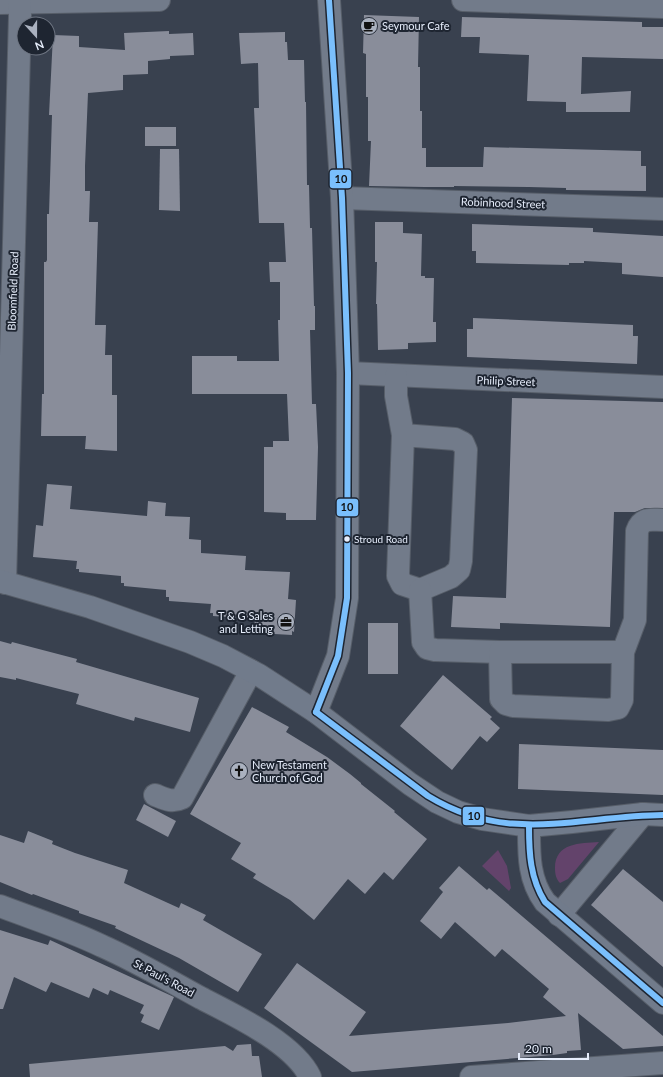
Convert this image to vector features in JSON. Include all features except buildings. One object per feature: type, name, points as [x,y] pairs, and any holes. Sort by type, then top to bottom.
[{"type":"main road","points":[[2,582],[90,607],[190,642],[251,671],[316,712],[410,784],[437,802],[458,812],[482,819],[530,826],[653,815]]},
{"type":"main road","points":[[530,826],[529,857],[533,880],[540,896],[559,915],[663,1002]]},
{"type":"street","points":[[13,2],[159,0]]},
{"type":"street","points":[[316,712],[338,656],[347,598],[348,373],[342,198],[329,0]]},
{"type":"street","points":[[463,0],[663,7]]},
{"type":"street","name":"Bloomfield Road","points":[[2,582],[20,15],[13,2]]},
{"type":"street","name":"Robinhood Street","points":[[342,198],[663,209]]},
{"type":"street","name":"Philip Street","points":[[348,373],[663,387]]},
{"type":"street","points":[[396,376],[396,396],[403,436],[398,576],[402,584],[420,590],[451,577],[459,570],[461,561],[466,450],[463,443],[455,439],[403,436]]},
{"type":"street","points":[[500,652],[501,699],[506,704],[513,706],[608,710],[618,708],[622,700],[623,652],[635,620],[637,531],[639,524],[644,521],[663,520]]},
{"type":"street","points":[[420,590],[423,642],[427,648],[435,650],[500,652],[623,652]]},
{"type":"street","points":[[155,794],[169,801],[182,798],[251,671]]},
{"type":"street","points":[[559,915],[653,815]]},
{"type":"street","name":"St Paul's Road","points":[[0,906],[102,946],[224,1009],[270,1036],[290,1051],[300,1061],[310,1077]]},
{"type":"street","points":[[471,1077],[663,1063]]},
{"type":"shaded area","points":[[599,842],[568,879],[560,883],[555,870],[556,860],[559,854],[570,846]]},
{"type":"shaded area","points":[[498,850],[507,866],[511,888],[509,891],[482,866]]},
{"type":"transit line","name":"10","points":[[316,712],[338,656],[347,598],[348,373],[342,198],[329,0]]},
{"type":"transit line","name":"10","points":[[316,712],[428,796],[458,811],[486,820],[515,824],[543,824],[631,816],[663,815]]},
{"type":"transit line","name":"10","points":[[529,826],[529,846],[533,875],[545,902],[663,1003]]},
{"type":"place","name":"Seymour Cafe","points":[[369,26]]},
{"type":"place","name":"Stroud Road","points":[[347,539]]},
{"type":"place","name":"T & G Sales and Letting","points":[[286,622]]},
{"type":"place","name":"New Testament Church of God","points":[[239,771]]}]
